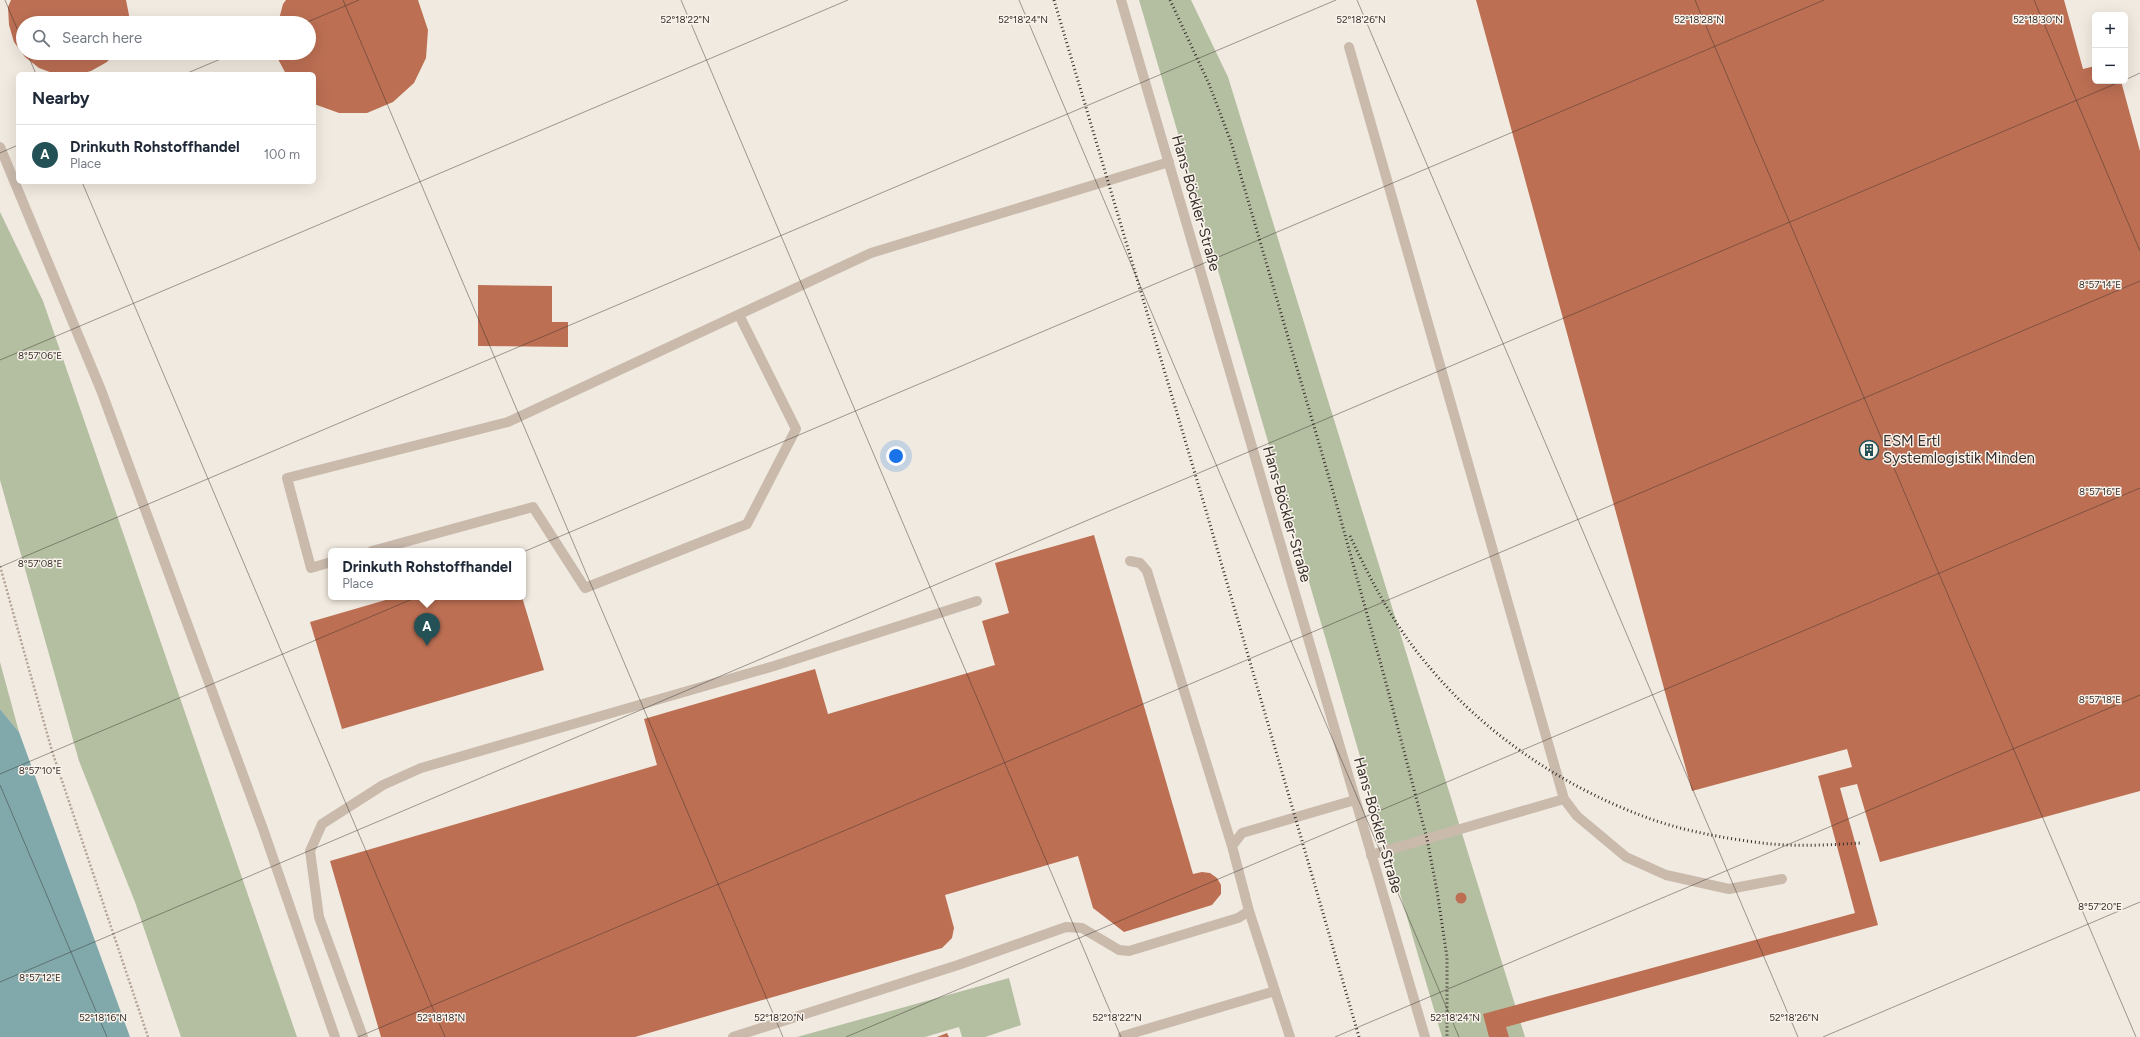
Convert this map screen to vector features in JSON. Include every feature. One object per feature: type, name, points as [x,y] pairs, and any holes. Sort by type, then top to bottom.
[{"type":"street","name":"Hans-Böckler-Straße","points":[[1121,0],[1425,1037]]},
{"type":"street","points":[[1349,47],[1564,799],[1576,816],[1626,858],[1666,874],[1729,889],[1782,879]]},
{"type":"street","points":[[0,147],[101,390],[262,829],[336,1037]]},
{"type":"street","points":[[328,563],[311,568],[287,478],[508,422],[871,253],[1169,162]]},
{"type":"street","points":[[383,548],[533,507],[585,588],[748,524],[796,429],[739,315]]},
{"type":"street","points":[[1130,561],[1140,563],[1147,571],[1232,846],[1249,911],[1290,1037]]},
{"type":"street","points":[[363,1037],[319,918],[310,851],[322,824],[383,785],[421,768],[774,666],[977,601]]},
{"type":"street","points":[[1371,855],[1564,799]]},
{"type":"street","points":[[1232,846],[1242,833],[1355,800]]},
{"type":"street","points":[[733,1037],[958,965],[1066,927],[1082,928],[1119,950],[1129,951],[1238,918],[1249,911]]},
{"type":"street","points":[[1123,1036],[1275,991]]},
{"type":"path","points":[[0,566],[52,751],[148,1037]]},
{"type":"green space","points":[[1139,0],[1191,0],[1228,77],[1525,1037],[1442,1037]]},
{"type":"green space","points":[[0,212],[43,301],[297,1037],[181,1037],[135,902],[79,761],[0,480]]},
{"type":"green space","points":[[0,662],[19,732],[0,709]]},
{"type":"green space","points":[[1009,978],[1021,1025],[985,1037],[962,1037],[959,1027],[925,1037],[797,1037]]},
{"type":"water","points":[[0,709],[19,732],[130,1037],[0,1037]]},
{"type":"building","points":[[11,0],[126,0],[129,15],[16,16],[16,45],[9,25],[8,7]]},
{"type":"building","points":[[286,0],[418,0],[428,30],[426,58],[414,83],[393,102],[367,113],[339,113],[316,105],[316,72],[285,72],[279,60],[316,60],[316,16],[280,16],[283,4]]},
{"type":"building","name":"ESM Ertl Systemlogistik Minden","points":[[1476,0],[2064,0],[2083,69],[2092,67],[2092,84],[2122,84],[2140,151],[2140,791],[1880,862],[1857,784],[1840,788],[1878,925],[1506,1027],[1509,1037],[1489,1037],[1483,1014],[1855,913],[1818,776],[1852,767],[1847,749],[1692,791]]},
{"type":"building","points":[[29,60],[109,60],[87,72],[50,72],[39,68]]},
{"type":"building","points":[[478,285],[552,286],[552,322],[568,322],[568,347],[478,346]]},
{"type":"building","points":[[1094,535],[1193,874],[1202,872],[1210,873],[1217,878],[1221,885],[1221,894],[1212,905],[1124,932],[1093,908],[1078,856],[945,895],[954,928],[952,938],[942,948],[635,1037],[381,1037],[330,861],[657,765],[644,719],[815,669],[828,714],[995,665],[982,621],[1009,613],[995,563]]},
{"type":"building","points":[[386,600],[523,600],[544,670],[342,729],[310,622]]},
{"type":"building","points":[[1461,892],[1465,894],[1467,898],[1465,902],[1461,904],[1457,902],[1455,898],[1457,894]]},
{"type":"building","points":[[947,1033],[949,1037],[937,1037]]},
{"type":"railway","points":[[1054,0],[1207,514],[1359,1037]]},
{"type":"railway","points":[[1170,0],[1209,84],[1231,142],[1332,488],[1385,679],[1427,839],[1437,891],[1447,957],[1447,1037]]},
{"type":"railway","points":[[1350,536],[1393,618],[1426,663],[1471,711],[1523,753],[1551,771],[1580,788],[1640,815],[1669,825],[1700,833],[1731,839],[1786,845],[1861,843]]},
{"type":"place","name":"ESM Ertl Systemlogistik Minden","points":[[1869,450]]},
{"type":"place","name":"Drinkuth Rohstoffhandel","points":[[427,646]]}]
